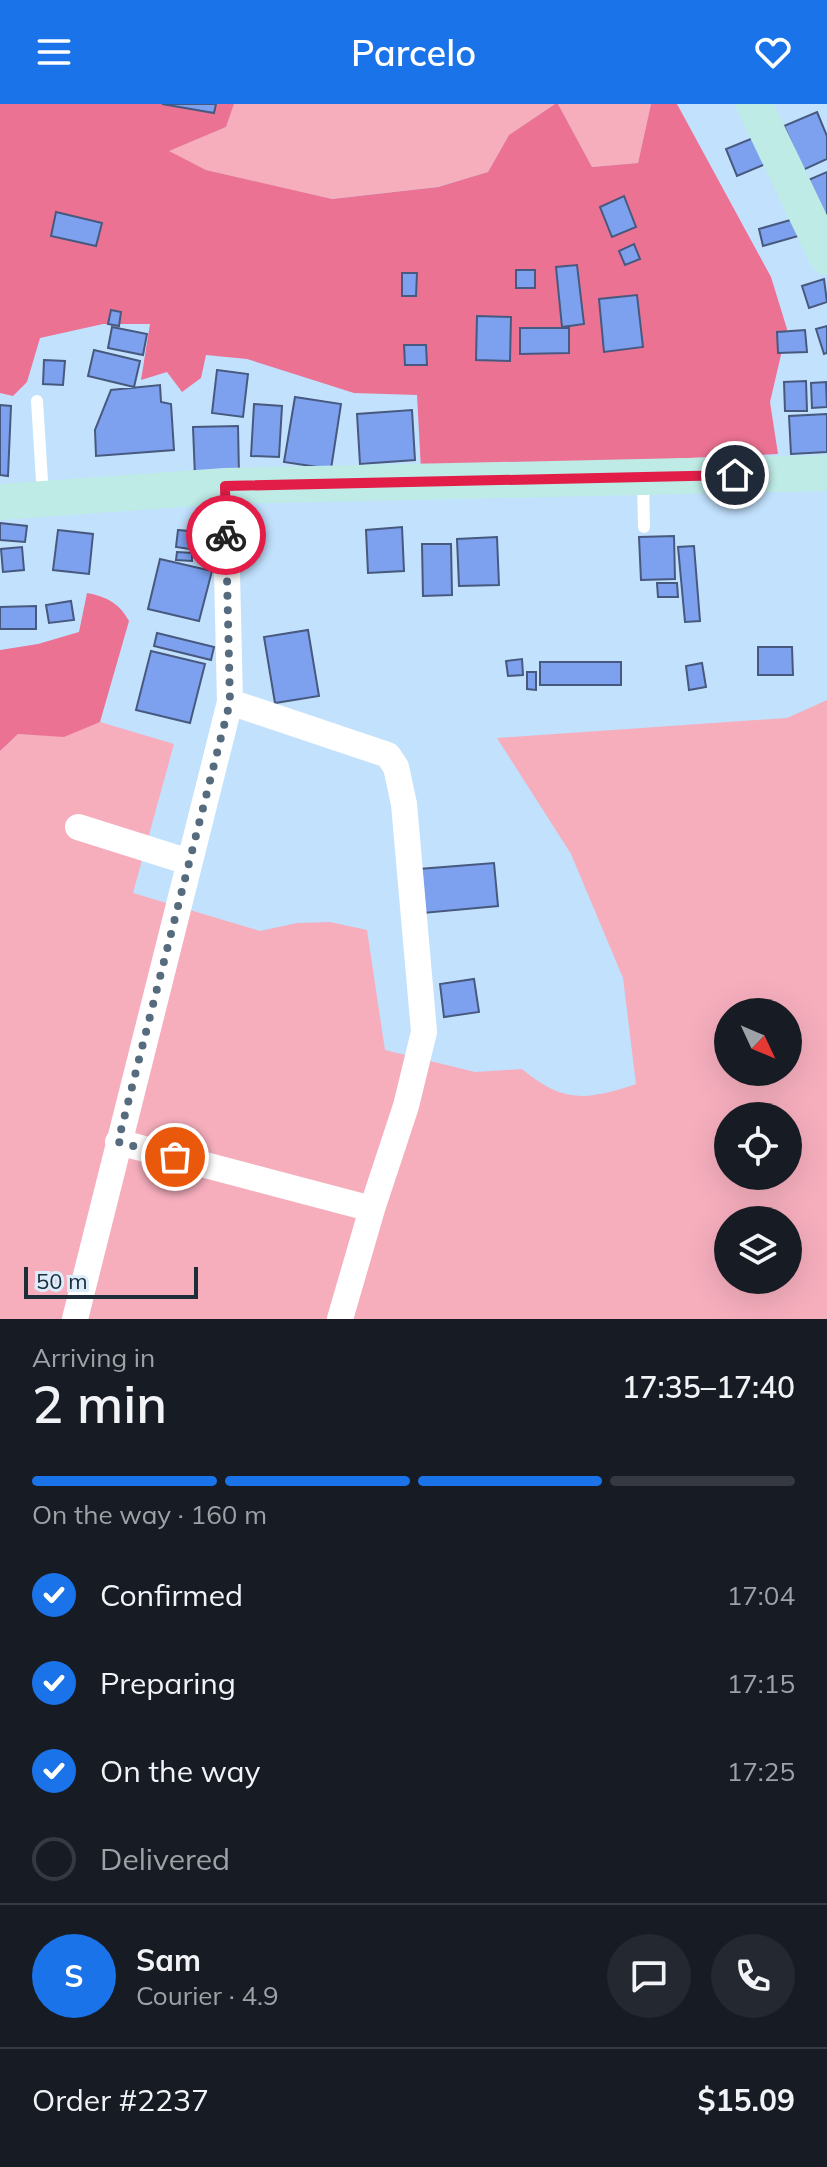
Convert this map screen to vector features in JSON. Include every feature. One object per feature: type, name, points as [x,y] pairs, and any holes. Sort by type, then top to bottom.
[{"type":"street","points":[[754,104],[827,257]]},
{"type":"street","points":[[0,502],[225,486],[827,473]]},
{"type":"street","points":[[75,1319],[230,702],[225,486]]},
{"type":"street","points":[[230,702],[388,755],[396,767],[404,804],[424,1032],[406,1106],[340,1319]]},
{"type":"street","points":[[78,827],[189,862]]},
{"type":"street","points":[[118,1142],[372,1209]]},
{"type":"lane","points":[[37,401],[43,499]]},
{"type":"lane","points":[[643,477],[644,527]]},
{"type":"shaded area","points":[[0,104],[234,104],[226,127],[169,151],[206,170],[332,199],[438,187],[488,172],[509,135],[555,104],[558,104],[592,167],[638,163],[651,104],[677,104],[771,277],[787,329],[770,402],[778,454],[421,470],[417,395],[354,393],[247,359],[206,355],[201,378],[182,392],[167,372],[141,380],[150,324],[103,324],[40,338],[27,382],[13,396],[0,393]]},
{"type":"shaded area","points":[[234,104],[555,104],[509,135],[488,172],[437,187],[331,199],[206,170],[168,151],[226,127]]},
{"type":"shaded area","points":[[558,104],[651,104],[638,163],[592,167]]},
{"type":"shaded area","points":[[87,593],[112,602],[129,621],[100,722],[64,737],[18,734],[0,751],[0,650],[38,644],[79,632]]},
{"type":"shaded area","points":[[827,700],[827,1319],[0,1319],[0,751],[18,734],[62,736],[100,722],[174,744],[133,893],[260,931],[297,923],[330,922],[367,930],[385,1050],[475,1072],[522,1069],[550,1088],[576,1096],[603,1094],[636,1084],[623,978],[571,854],[497,738],[787,718]]},
{"type":"building","points":[[162,104],[216,104],[214,113]]},
{"type":"building","points":[[817,112],[827,136],[827,159],[803,170],[784,126]]},
{"type":"building","points":[[758,136],[768,163],[737,176],[726,149]]},
{"type":"building","points":[[827,172],[827,229],[806,181]]},
{"type":"building","points":[[624,196],[636,227],[612,237],[600,207]]},
{"type":"building","points":[[56,212],[102,223],[96,246],[51,236]]},
{"type":"building","points":[[794,219],[798,236],[763,246],[759,229]]},
{"type":"building","points":[[634,244],[640,259],[625,265],[619,251]]},
{"type":"building","points":[[577,265],[584,324],[562,327],[556,267]]},
{"type":"building","points":[[516,270],[535,270],[535,288],[516,288]]},
{"type":"building","points":[[402,273],[417,273],[416,296],[402,296]]},
{"type":"building","points":[[824,279],[827,302],[809,308],[802,286]]},
{"type":"building","points":[[637,295],[643,347],[604,352],[599,299]]},
{"type":"building","points":[[111,310],[121,312],[119,326],[108,324]]},
{"type":"building","points":[[477,316],[511,317],[510,361],[476,360]]},
{"type":"building","points":[[827,326],[827,353],[824,354],[816,329]]},
{"type":"building","points":[[112,327],[147,334],[143,355],[108,348]]},
{"type":"building","points":[[520,328],[569,328],[569,353],[520,354]]},
{"type":"building","points":[[805,330],[807,352],[778,353],[777,332]]},
{"type":"building","points":[[404,345],[426,345],[427,365],[405,365]]},
{"type":"building","points":[[94,350],[140,361],[134,387],[88,376]]},
{"type":"building","points":[[44,360],[65,361],[63,385],[43,384]]},
{"type":"building","points":[[217,370],[248,374],[243,417],[212,413]]},
{"type":"building","points":[[806,381],[807,411],[785,411],[784,382]]},
{"type":"building","points":[[826,382],[827,407],[812,408],[811,383]]},
{"type":"building","points":[[160,385],[161,402],[171,404],[174,450],[96,456],[95,430],[111,390]]},
{"type":"building","points":[[295,397],[341,404],[331,469],[284,462]]},
{"type":"building","points":[[254,404],[282,406],[279,457],[251,456]]},
{"type":"building","points":[[0,405],[11,406],[8,476],[0,475]]},
{"type":"building","points":[[412,410],[415,460],[360,464],[357,414]]},
{"type":"building","points":[[827,414],[827,452],[791,454],[789,416]]},
{"type":"building","points":[[238,426],[239,475],[195,477],[193,427]]},
{"type":"building","points":[[0,523],[27,526],[25,542],[0,540]]},
{"type":"building","points":[[402,527],[404,571],[368,573],[366,530]]},
{"type":"building","points":[[58,530],[93,534],[89,574],[53,570]]},
{"type":"building","points":[[178,530],[200,532],[197,550],[176,547]]},
{"type":"building","points":[[674,536],[675,579],[641,580],[639,537]]},
{"type":"building","points":[[497,537],[499,585],[459,586],[457,539]]},
{"type":"building","points":[[422,544],[451,544],[452,595],[423,596]]},
{"type":"building","points":[[694,546],[700,621],[685,622],[678,547]]},
{"type":"building","points":[[22,547],[24,570],[3,572],[1,549]]},
{"type":"building","points":[[177,552],[192,553],[192,561],[176,560]]},
{"type":"building","points":[[160,559],[212,571],[199,621],[148,609]]},
{"type":"building","points":[[657,583],[677,583],[678,597],[658,597]]},
{"type":"building","points":[[71,601],[74,620],[49,623],[46,605]]},
{"type":"building","points":[[36,606],[36,629],[0,629],[0,607]]},
{"type":"building","points":[[308,630],[319,696],[275,703],[264,637]]},
{"type":"building","points":[[157,633],[214,647],[211,660],[154,646]]},
{"type":"building","points":[[758,647],[792,647],[793,675],[758,675]]},
{"type":"building","points":[[151,651],[205,664],[190,723],[136,710]]},
{"type":"building","points":[[522,659],[523,675],[508,676],[506,661]]},
{"type":"building","points":[[540,662],[621,662],[621,685],[540,685]]},
{"type":"building","points":[[702,663],[706,687],[689,690],[686,666]]},
{"type":"building","points":[[527,672],[536,672],[536,690],[527,689]]},
{"type":"building","points":[[494,863],[498,906],[423,913],[419,869]]},
{"type":"building","points":[[474,979],[479,1012],[444,1017],[440,984]]},
{"type":"way so far","points":[[175,1157],[118,1142],[230,702],[226,535]]},
{"type":"route","points":[[226,535],[225,486],[735,475]]}]
